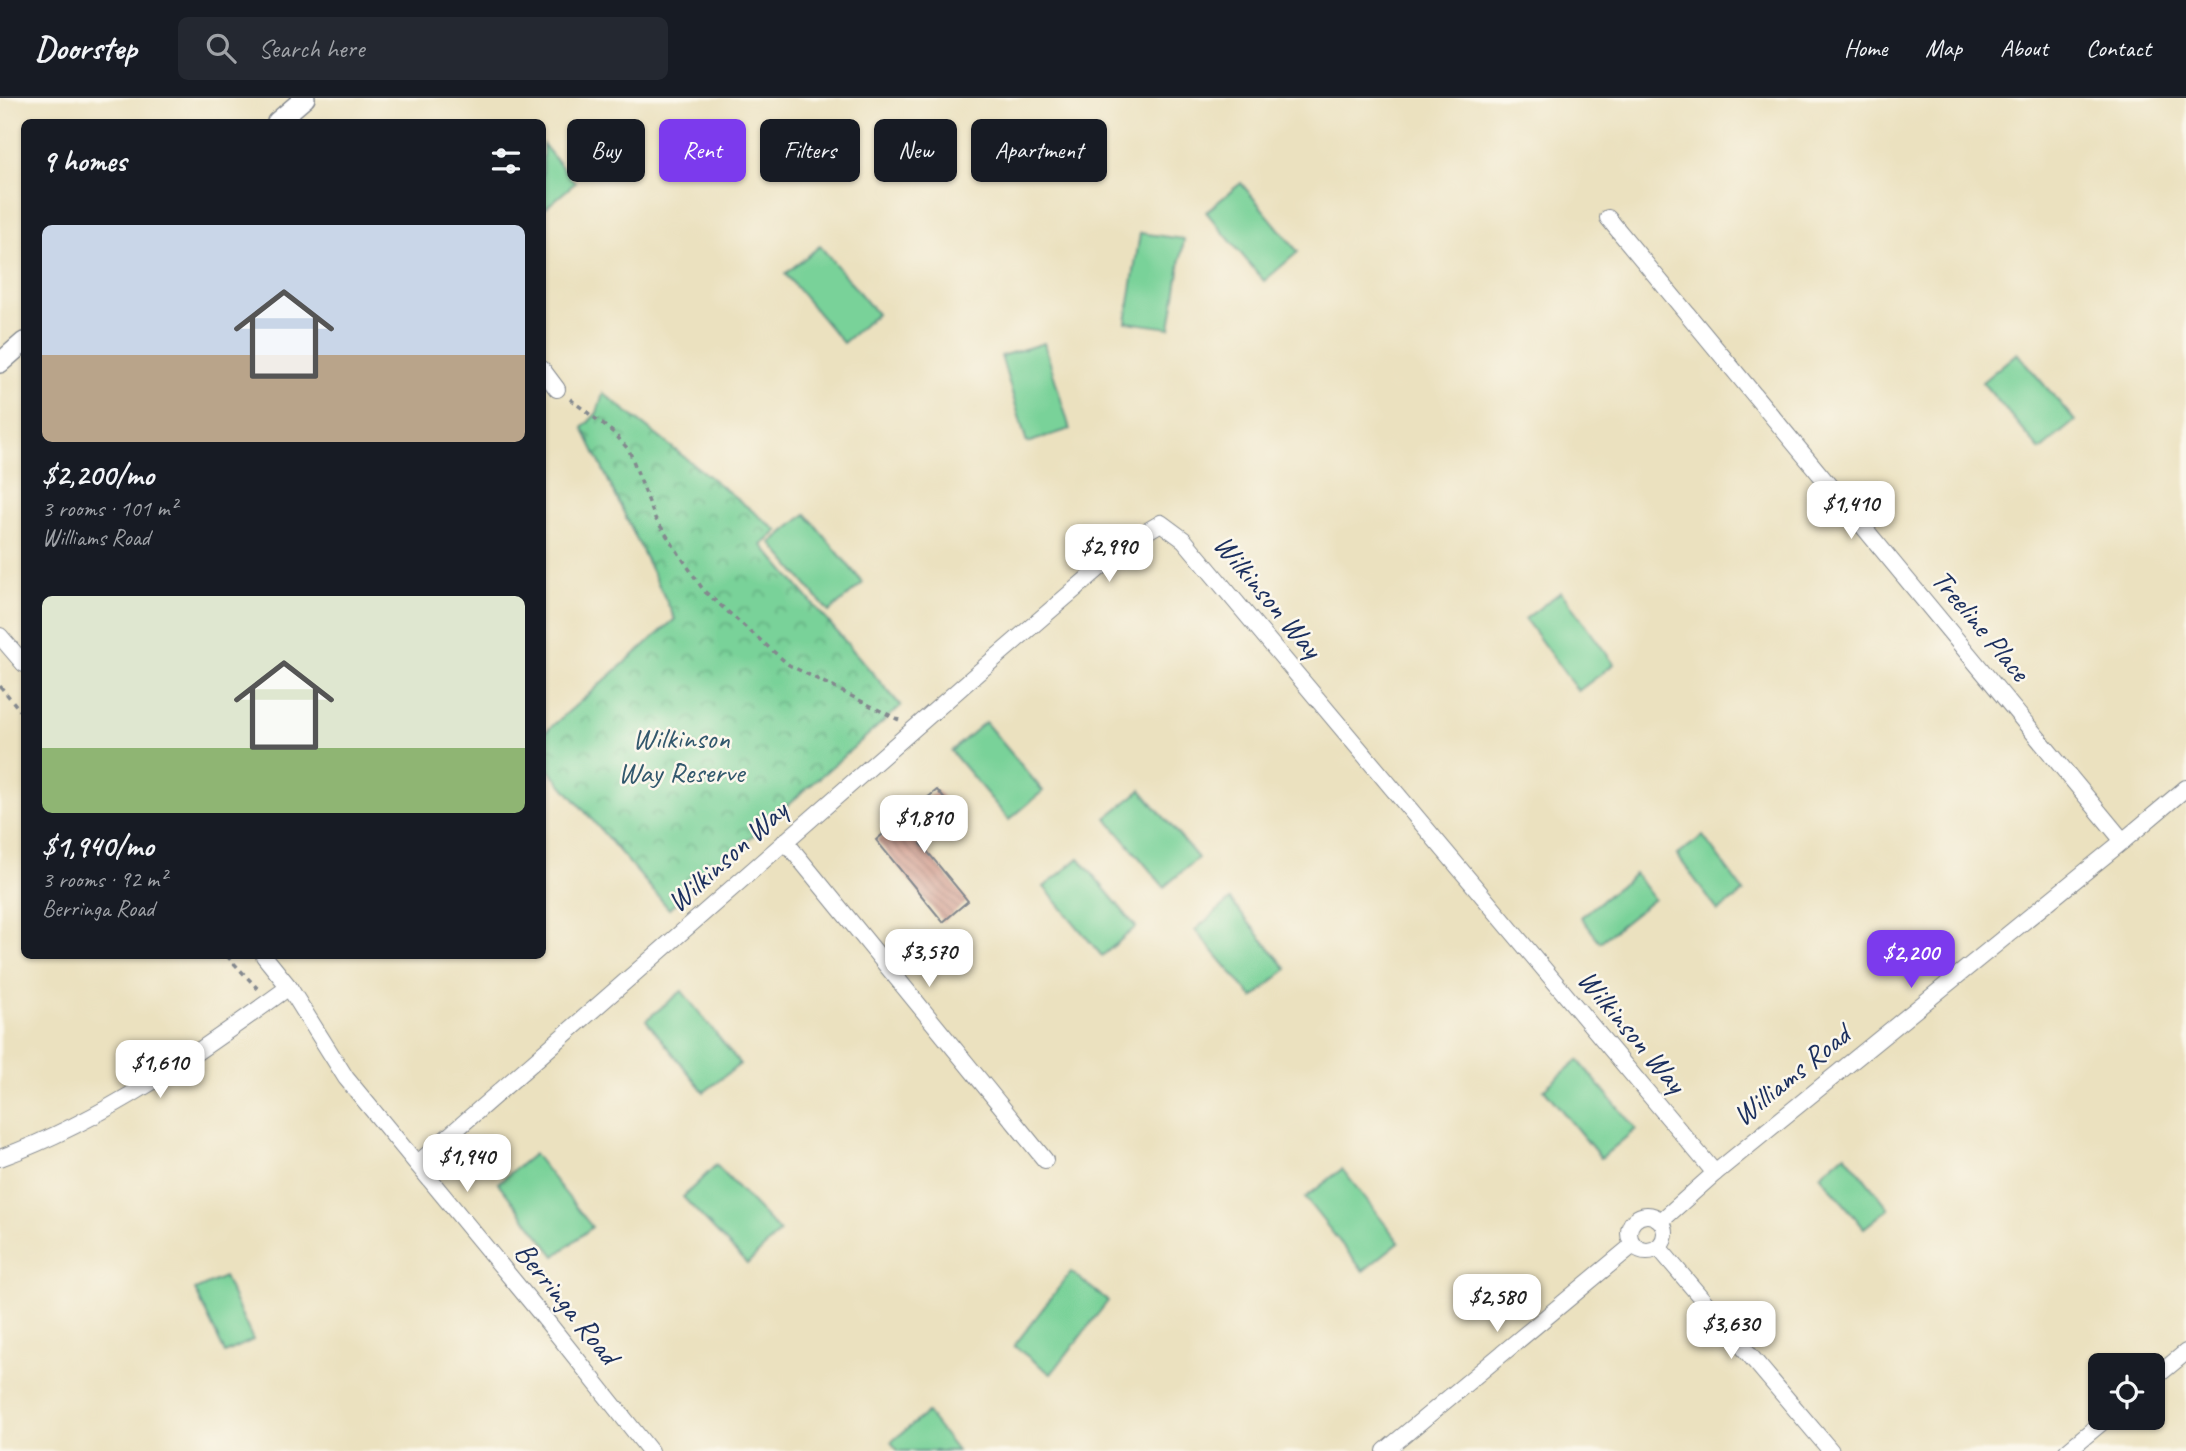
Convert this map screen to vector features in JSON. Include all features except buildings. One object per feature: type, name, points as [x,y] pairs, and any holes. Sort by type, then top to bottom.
[{"type":"street","points":[[287,119],[305,98]]},
{"type":"street","name":"Treeline Place","points":[[1608,218],[2123,841]]},
{"type":"street","points":[[0,363],[21,345]]},
{"type":"street","points":[[546,374],[557,389]]},
{"type":"street","name":"Wilkinson Way","points":[[418,1163],[1132,540],[1161,523],[1184,540],[1714,1173]]},
{"type":"street","points":[[0,636],[21,660]]},
{"type":"street","name":"Williams Road","points":[[1661,1221],[1714,1173],[2186,788]]},
{"type":"street","points":[[785,841],[1045,1160]]},
{"type":"street","name":"Berringa Road","points":[[266,959],[289,987],[346,1078],[418,1163],[650,1451]]},
{"type":"street","points":[[0,1157],[54,1135],[146,1087],[195,1056],[289,987]]},
{"type":"street","points":[[1644,1215],[1651,1215],[1661,1221],[1665,1238],[1659,1248],[1642,1251],[1633,1245],[1629,1233],[1633,1221],[1644,1215]]},
{"type":"street","points":[[1385,1451],[1633,1245]]},
{"type":"street","points":[[1659,1248],[1831,1451]]},
{"type":"street","points":[[2165,1369],[2186,1352]]},
{"type":"street","points":[[2067,1451],[2092,1430]]},
{"type":"path","points":[[557,389],[614,433],[629,450],[656,519],[704,591],[789,665],[914,728]]},
{"type":"path","points":[[0,686],[21,711]]},
{"type":"path","points":[[230,959],[270,1001]]},
{"type":"green space","points":[[546,148],[567,173],[567,182],[574,182],[546,207]]},
{"type":"green space","points":[[1241,183],[1298,252],[1264,281],[1206,212]]},
{"type":"green space","points":[[1140,233],[1184,239],[1170,328],[1126,322]]},
{"type":"green space","points":[[820,246],[877,314],[843,343],[785,274]]},
{"type":"green space","points":[[1044,343],[1070,429],[1027,443],[1001,356]]},
{"type":"green space","points":[[2017,353],[2075,421],[2040,450],[1982,382]]},
{"type":"green space","name":"Wilkinson Way Reserve","points":[[603,393],[778,531],[762,545],[901,706],[669,909],[546,766],[546,731],[675,619],[583,428],[597,413]]},
{"type":"green space","points":[[806,514],[863,583],[829,612],[771,543]]},
{"type":"green space","points":[[1561,592],[1614,664],[1578,691],[1525,619]]},
{"type":"green space","points":[[985,722],[1043,791],[1009,820],[951,751]]},
{"type":"green space","points":[[1141,790],[1198,858],[1164,887],[1106,818]]},
{"type":"green space","points":[[1703,836],[1744,892],[1718,911],[1677,855]]},
{"type":"green space","points":[[1079,858],[1136,927],[1102,956],[1044,887]]},
{"type":"green space","points":[[1635,874],[1654,899],[1600,942],[1581,917]]},
{"type":"green space","points":[[1230,900],[1287,969],[1253,998],[1195,930]]},
{"type":"green space","points":[[682,991],[740,1064],[704,1092],[646,1020]]},
{"type":"green space","points":[[1578,1060],[1636,1129],[1601,1158],[1544,1089]]},
{"type":"green space","points":[[534,1154],[592,1227],[555,1256],[498,1183]]},
{"type":"green space","points":[[1845,1154],[1889,1208],[1864,1228],[1820,1175]]},
{"type":"green space","points":[[716,1165],[780,1232],[747,1264],[683,1197]]},
{"type":"green space","points":[[1342,1169],[1399,1242],[1363,1271],[1305,1198]]},
{"type":"green space","points":[[1071,1272],[1108,1301],[1051,1374],[1014,1346]]},
{"type":"green space","points":[[224,1277],[253,1340],[225,1353],[195,1290]]},
{"type":"green space","points":[[927,1413],[957,1451],[898,1451],[891,1442]]}]
